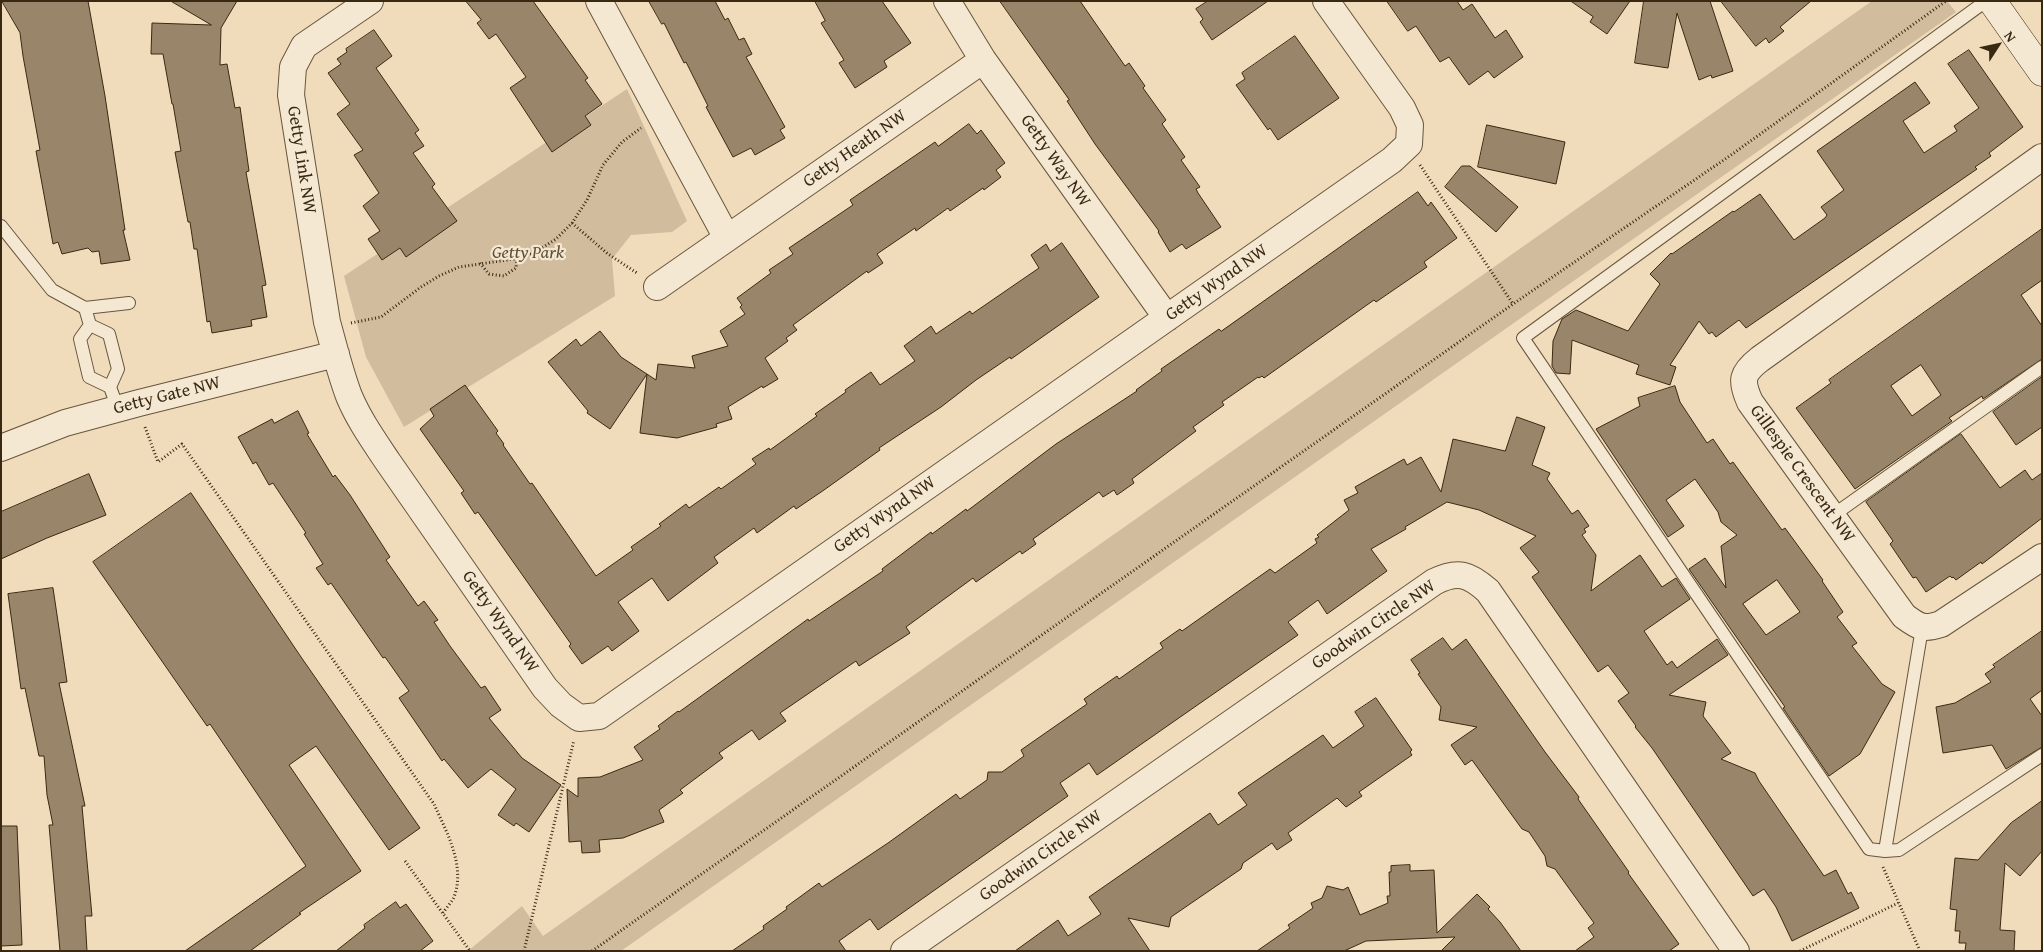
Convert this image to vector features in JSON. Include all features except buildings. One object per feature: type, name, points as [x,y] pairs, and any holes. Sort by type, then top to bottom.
[{"type":"street","name":"Getty Link NW","points":[[336,354],[328,328],[291,95],[293,67],[304,46],[370,1]]},
{"type":"street","points":[[599,1],[727,238]]},
{"type":"street","name":"Getty Way NW","points":[[947,1],[983,60],[1167,318]]},
{"type":"street","points":[[1326,1],[1402,108],[1410,125],[1409,144],[1403,149]]},
{"type":"street","points":[[1992,1],[2042,72]]},
{"type":"street","name":"Getty Heath NW","points":[[657,287],[983,60]]},
{"type":"street","name":"Getty Wynd NW","points":[[336,354],[350,397],[367,430],[545,688],[561,705],[580,718],[599,716],[1392,160],[1403,149]]},
{"type":"street","name":"Gillespie Crescent NW","points":[[1922,628],[1904,616],[1750,402],[1744,389],[1743,377],[1748,368],[2042,157]]},
{"type":"street","name":"Getty Gate NW","points":[[1,448],[65,423],[114,398],[336,354]]},
{"type":"street","points":[[1922,628],[1941,624],[1954,617],[2042,557]]},
{"type":"street","name":"Goodwin Circle NW","points":[[904,951],[1434,582],[1447,576],[1462,575],[1475,580],[1488,591],[1736,951]]},
{"type":"lane","points":[[1986,1],[1523,338],[1869,849],[1885,852],[1899,850],[2042,755]]},
{"type":"lane","points":[[1,226],[52,290],[85,308],[129,303]]},
{"type":"lane","points":[[85,308],[90,325],[109,334],[118,369],[114,398]]},
{"type":"lane","points":[[90,325],[80,339],[89,377],[114,398]]},
{"type":"lane","points":[[1832,516],[2042,367]]},
{"type":"lane","points":[[1885,852],[1922,628]]},
{"type":"path","points":[[592,951],[1513,304],[1731,155],[1946,1]]},
{"type":"path","points":[[328,328],[381,317],[420,287],[460,267],[517,258],[534,253],[549,244],[572,223],[587,200],[603,165],[622,142],[660,114]]},
{"type":"path","points":[[1403,149],[1419,164],[1513,304]]},
{"type":"path","points":[[572,223],[608,254],[657,287]]},
{"type":"path","points":[[480,263],[490,274],[504,276],[516,268],[517,258]]},
{"type":"path","points":[[137,429],[145,427],[158,462],[182,444],[434,804],[446,832],[458,870],[454,897],[443,913]]},
{"type":"path","points":[[524,951],[580,718]]},
{"type":"path","points":[[1885,852],[1883,869],[1920,951]]},
{"type":"path","points":[[405,861],[470,951]]},
{"type":"path","points":[[1800,951],[1898,903]]},
{"type":"green space","points":[[1872,1],[1947,1],[1956,12],[621,951],[468,951],[522,906],[543,936]]},
{"type":"green space","name":"Getty Park","points":[[627,89],[687,221],[672,232],[631,235],[612,259],[615,296],[404,427],[366,357],[344,276]]}]
